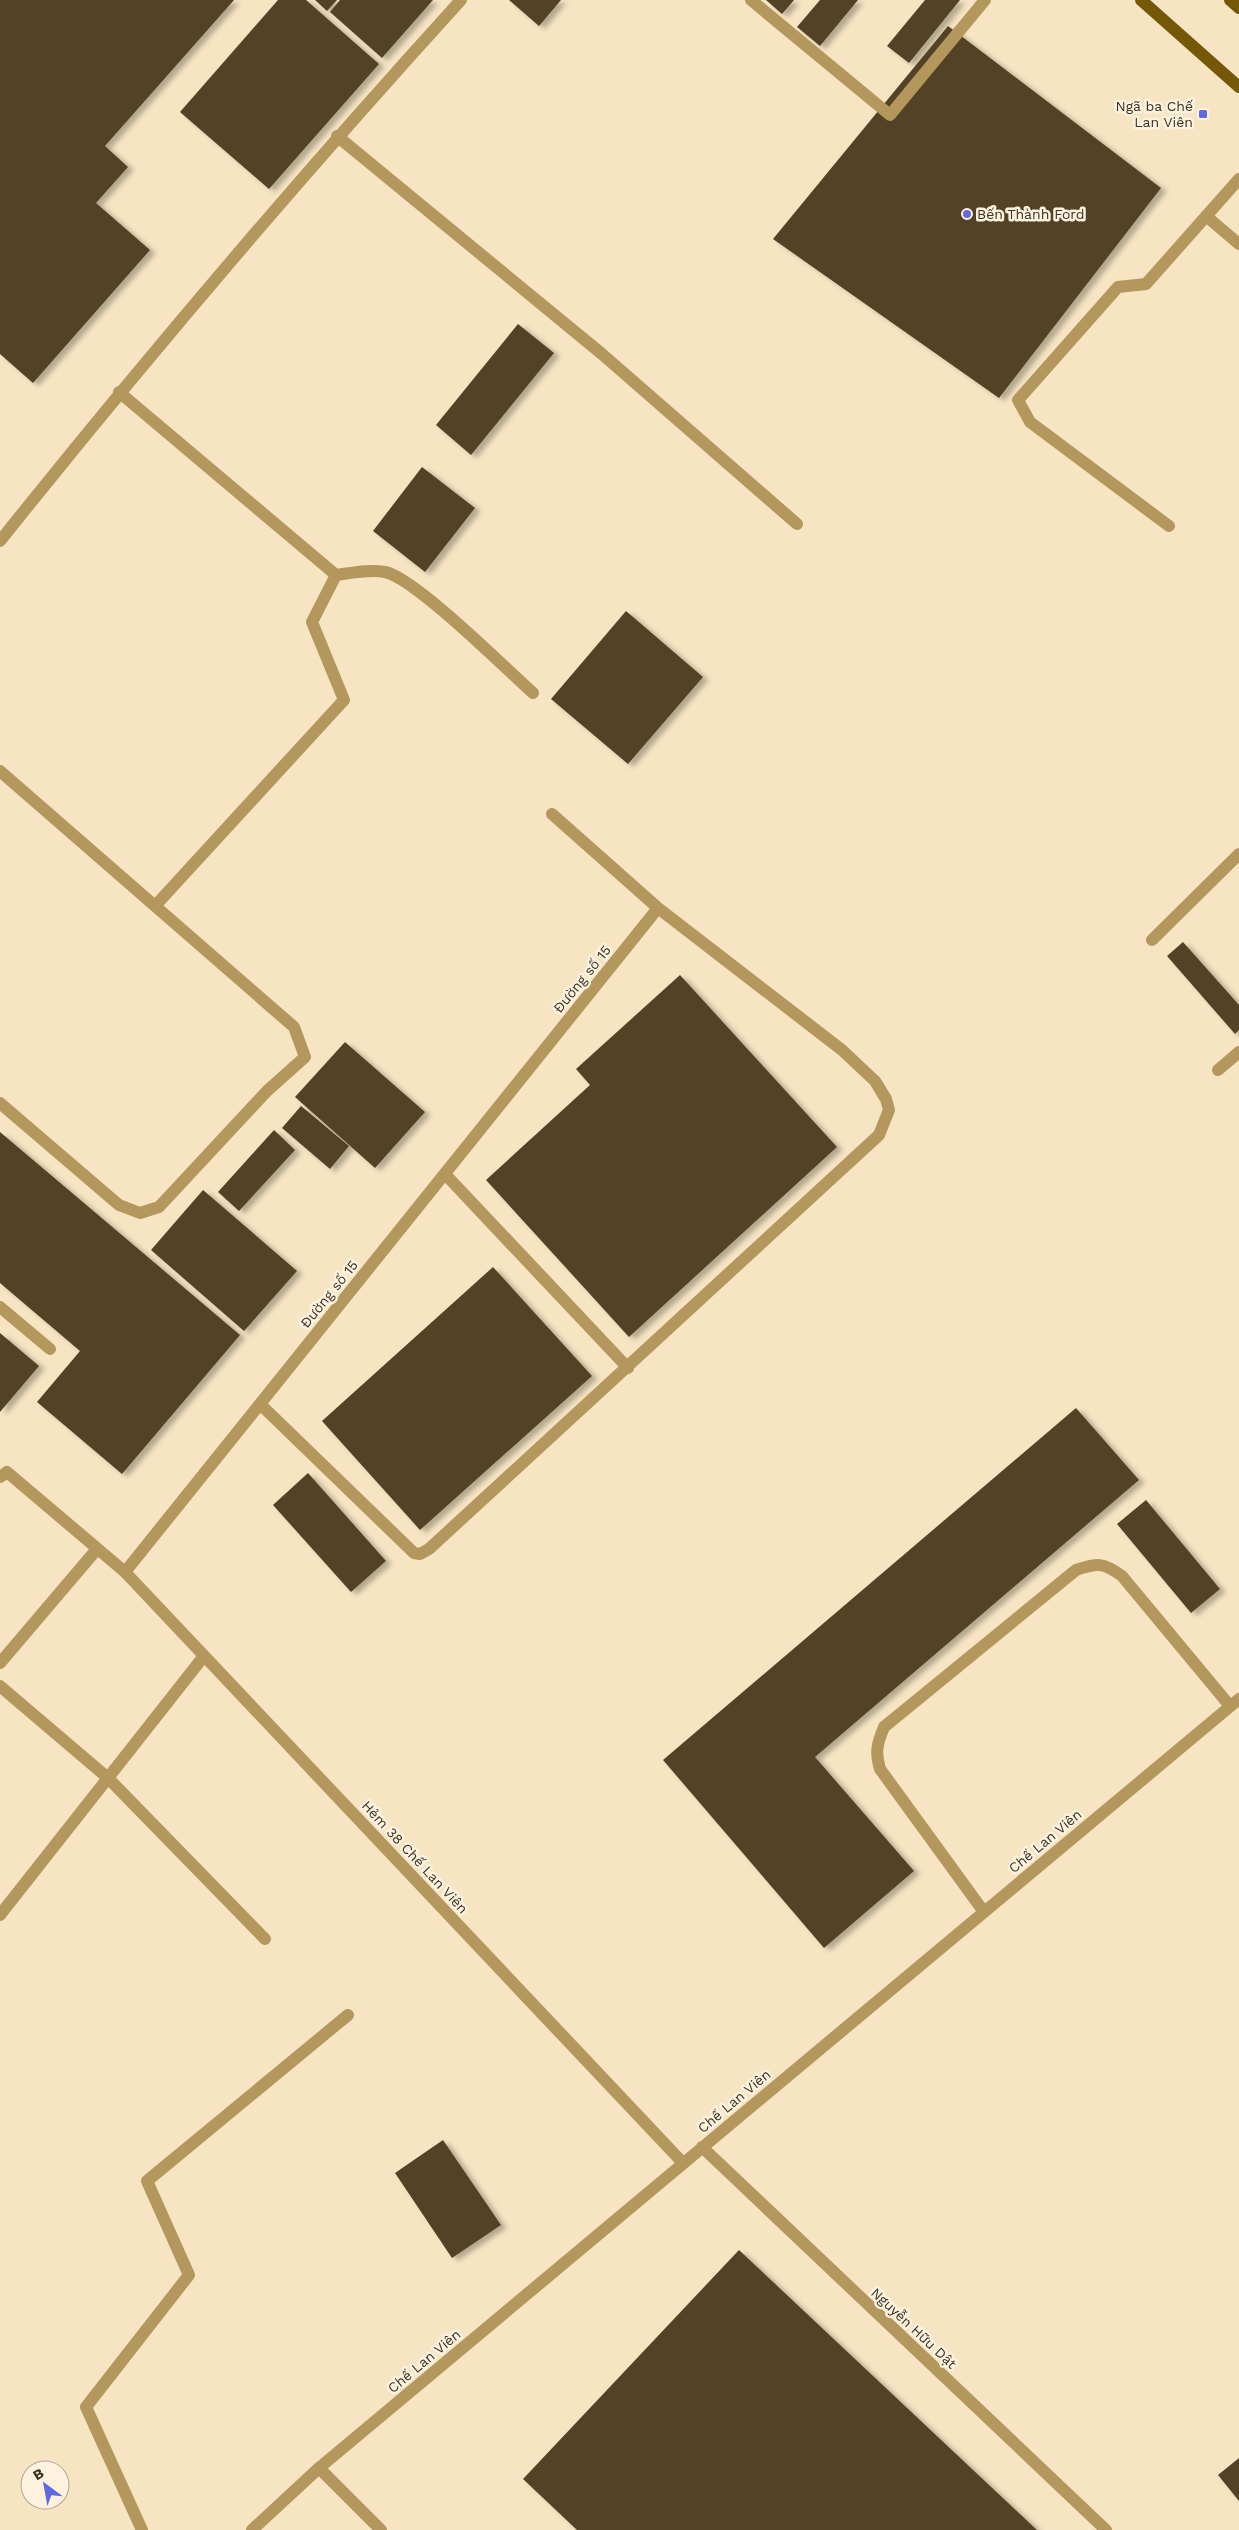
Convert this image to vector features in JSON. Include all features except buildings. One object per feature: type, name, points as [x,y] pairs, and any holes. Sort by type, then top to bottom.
[{"type":"main road","points":[[1141,0],[1239,87]]},
{"type":"main road","points":[[1230,0],[1239,8]]},
{"type":"street","points":[[0,541],[119,392],[337,136],[460,0]]},
{"type":"street","points":[[751,0],[890,115],[985,0]]},
{"type":"street","points":[[337,136],[602,354],[798,524]]},
{"type":"street","points":[[1169,526],[1030,422],[1018,400],[1118,287],[1146,284],[1239,179]]},
{"type":"street","points":[[1206,216],[1239,244]]},
{"type":"street","points":[[119,392],[336,575],[386,572],[399,578],[427,598],[533,693]]},
{"type":"street","points":[[155,906],[344,700],[312,622],[336,575]]},
{"type":"street","points":[[0,771],[294,1027],[305,1057],[267,1091],[159,1207],[140,1213],[118,1205],[0,1103]]},
{"type":"street","points":[[260,1404],[414,1553],[420,1554],[429,1549],[628,1368],[879,1135],[888,1110],[886,1099],[875,1082],[842,1050],[658,908],[552,814]]},
{"type":"street","points":[[1152,940],[1239,854]]},
{"type":"street","name":"Đường số 15","points":[[125,1572],[658,908]]},
{"type":"street","points":[[1218,1070],[1239,1052]]},
{"type":"street","points":[[445,1174],[628,1368]]},
{"type":"street","points":[[0,1307],[50,1349]]},
{"type":"street","points":[[0,1477],[7,1472],[125,1572]]},
{"type":"street","points":[[0,1663],[97,1549]]},
{"type":"street","points":[[984,1912],[880,1769],[876,1755],[876,1745],[884,1728],[1076,1570],[1094,1564],[1108,1566],[1122,1576],[1235,1702]]},
{"type":"street","name":"Hẻm 38 Chế Lan Viên","points":[[125,1572],[683,2163]]},
{"type":"street","points":[[0,1915],[204,1656]]},
{"type":"street","points":[[0,1686],[108,1778],[265,1939]]},
{"type":"street","name":"Chế Lan Viên","points":[[252,2530],[319,2468],[1235,1702]]},
{"type":"street","points":[[142,2530],[86,2407],[189,2275],[147,2181],[348,2015]]},
{"type":"street","name":"Nguyễn Hữu Dật","points":[[702,2148],[1106,2530]]},
{"type":"street","points":[[319,2468],[381,2530]]},
{"type":"place","name":"Ngã ba Chế Lan Viên","points":[[1203,114]]},
{"type":"place","name":"Bến Thành Ford","points":[[967,214]]}]
